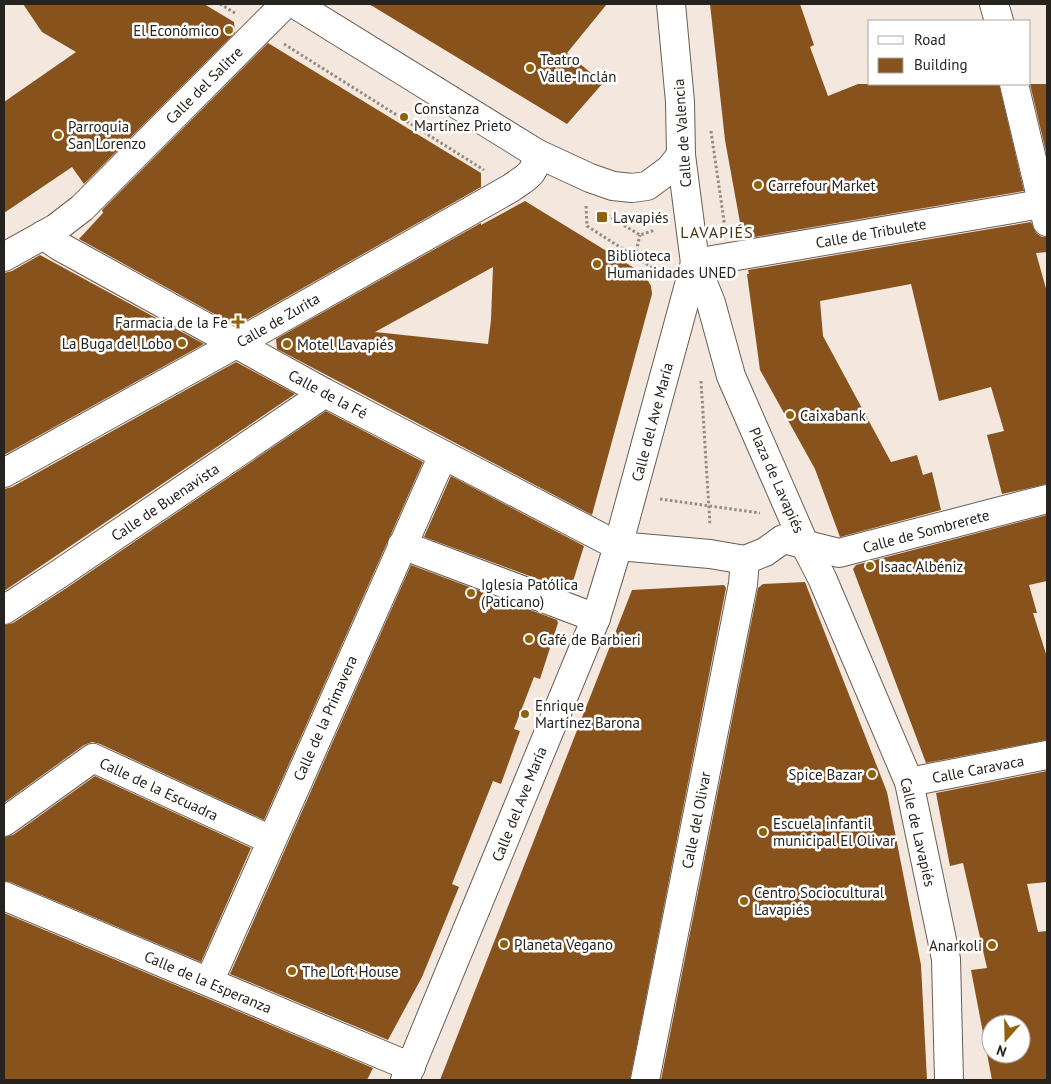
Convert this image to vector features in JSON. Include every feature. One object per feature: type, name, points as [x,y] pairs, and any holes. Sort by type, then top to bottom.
[{"type":"street","name":"Calle del Salitre","points":[[7,249],[43,235],[67,220],[98,192],[285,4]]},
{"type":"street","points":[[295,4],[536,153],[590,178],[613,186],[632,188],[647,186],[670,169],[681,155]]},
{"type":"street","name":"Calle de Valencia","points":[[671,4],[680,102],[681,155],[695,263]]},
{"type":"street","points":[[994,4],[998,20]]},
{"type":"street","points":[[1014,85],[1046,210]]},
{"type":"street","name":"Calle de Zurita","points":[[4,473],[511,188],[530,176],[536,164],[536,153]]},
{"type":"street","name":"Calle de Tribulete","points":[[695,263],[1046,210]]},
{"type":"street","name":"Calle de la Fé","points":[[43,235],[58,246],[325,393],[618,546]]},
{"type":"street","name":"Plaza de Lavapiés","points":[[695,263],[711,303],[731,376],[804,543]]},
{"type":"street","name":"Calle del Ave María","points":[[408,1074],[596,618],[618,546],[695,263]]},
{"type":"street","name":"Calle de Buenavista","points":[[4,610],[325,393]]},
{"type":"street","name":"Calle de la Primavera","points":[[208,982],[397,548],[443,455]]},
{"type":"street","name":"Calle de Sombrerete","points":[[804,543],[839,553],[1047,499]]},
{"type":"street","name":"Plaza de Lavapiés","points":[[745,560],[765,552],[783,539],[804,543]]},
{"type":"street","name":"Calle de Lavapiés","points":[[804,543],[822,578],[909,782],[946,959],[949,1080]]},
{"type":"street","points":[[618,546],[710,554],[745,560]]},
{"type":"street","points":[[397,548],[596,618]]},
{"type":"street","name":"Calle del Olivar","points":[[645,1080],[741,593],[745,560]]},
{"type":"street","name":"Calle Caravaca","points":[[909,782],[1047,755]]},
{"type":"street","name":"Calle de la Escuadra","points":[[4,822],[93,758],[271,840]]},
{"type":"street","name":"Calle de la Esperanza","points":[[4,896],[208,982],[238,986],[408,1074]]},
{"type":"path","points":[[282,43],[492,175]]},
{"type":"path","points":[[586,203],[587,226],[666,277]]},
{"type":"path","points":[[604,214],[640,235],[655,230]]},
{"type":"path","points":[[636,256],[640,235]]},
{"type":"path","points":[[700,377],[710,531]]},
{"type":"path","points":[[657,498],[762,514]]},
{"type":"building","points":[[23,4],[204,4],[234,22],[235,33],[84,184],[72,167],[4,213],[4,102],[76,52],[42,32]]},
{"type":"building","name":"Teatro Valle-Inclán","points":[[369,4],[607,4],[567,53],[603,83],[567,124]]},
{"type":"building","points":[[710,4],[800,4],[814,45],[810,47],[828,96],[858,84],[999,85],[1024,191],[743,239],[725,140]]},
{"type":"building","points":[[268,43],[481,173],[481,187],[236,326],[79,239],[103,213],[102,210]]},
{"type":"building","points":[[1031,84],[1047,84],[1047,156],[1030,85]]},
{"type":"building","points":[[525,201],[644,274],[651,286],[652,294],[592,515],[277,349],[276,339],[481,223],[481,225]],"holes":[[[493,267],[488,344],[375,332]]]},
{"type":"building","points":[[1031,222],[1036,233],[1042,237],[1047,237],[1047,252],[1036,253],[1047,292],[1047,484],[1002,494],[987,435],[1004,431],[991,387],[939,401],[911,284],[820,301],[823,336],[891,462],[917,455],[923,475],[932,472],[941,510],[840,537],[815,469],[760,370],[748,270]]},
{"type":"building","points":[[40,255],[204,344],[4,455],[4,273],[12,271]]},
{"type":"building","points":[[236,362],[295,394],[4,591],[4,489],[12,487]]},
{"type":"building","points":[[326,411],[423,462],[264,820],[92,742],[84,745],[4,803],[4,625],[13,623],[68,587]]},
{"type":"building","points":[[451,476],[584,546],[570,591],[424,537]]},
{"type":"building","points":[[1047,515],[1047,581],[1029,585],[1037,613],[1033,613],[1047,657],[1047,740],[926,763],[853,569],[856,565]]},
{"type":"building","points":[[411,565],[557,620],[558,623],[540,679],[534,677],[514,729],[520,731],[501,784],[493,781],[452,884],[459,887],[422,977],[388,1040],[230,974]]},
{"type":"building","points":[[805,582],[887,792],[921,965],[927,1080],[661,1080],[758,588],[763,584]]},
{"type":"building","points":[[724,585],[726,588],[630,1080],[440,1080],[632,590]]},
{"type":"building","points":[[1047,771],[1047,882],[1027,884],[1038,932],[1047,931],[1047,1080],[992,1080],[989,1064],[1031,1064],[1031,1014],[981,1014],[981,1022],[971,970],[987,968],[963,863],[950,866],[936,793]]},
{"type":"building","points":[[95,776],[251,848],[201,962],[4,881],[4,837],[13,835]]},
{"type":"building","points":[[4,913],[373,1068],[367,1080],[4,1080]]},
{"type":"place","name":"El Económico","points":[[229,30]]},
{"type":"place","name":"Teatro Valle-Inclán","points":[[530,68]]},
{"type":"place","name":"Constanza Martínez Prieto","points":[[404,117]]},
{"type":"place","name":"Parroquia San Lorenzo","points":[[58,135]]},
{"type":"place","name":"Carrefour Market","points":[[758,185]]},
{"type":"place","name":"Lavapiés","points":[[602,217]]},
{"type":"place","name":"Biblioteca Humanidades UNED","points":[[597,264]]},
{"type":"place","name":"Farmacia de la Fe","points":[[238,322]]},
{"type":"place","name":"La Buga del Lobo","points":[[182,343]]},
{"type":"place","name":"Motel Lavapiés","points":[[287,344]]},
{"type":"place","name":"Caixabank","points":[[790,415]]},
{"type":"place","name":"Isaac Albéniz","points":[[870,566]]},
{"type":"place","name":"Iglesia Patólica (Paticano)","points":[[471,593]]},
{"type":"place","name":"Café de Barbieri","points":[[529,639]]},
{"type":"place","name":"Enrique Martínez Barona","points":[[525,714]]},
{"type":"place","name":"Spice Bazar","points":[[872,774]]},
{"type":"place","name":"Escuela infantil municipal El Olivar","points":[[763,832]]},
{"type":"place","name":"Centro Sociocultural Lavapiés","points":[[744,901]]},
{"type":"place","name":"Planeta Vegano","points":[[504,944]]},
{"type":"place","name":"Anarkoli","points":[[992,945]]},
{"type":"place","name":"The Loft House","points":[[292,971]]},
{"type":"district","name":"LAVAPIÉS","points":[[717,232]]}]
